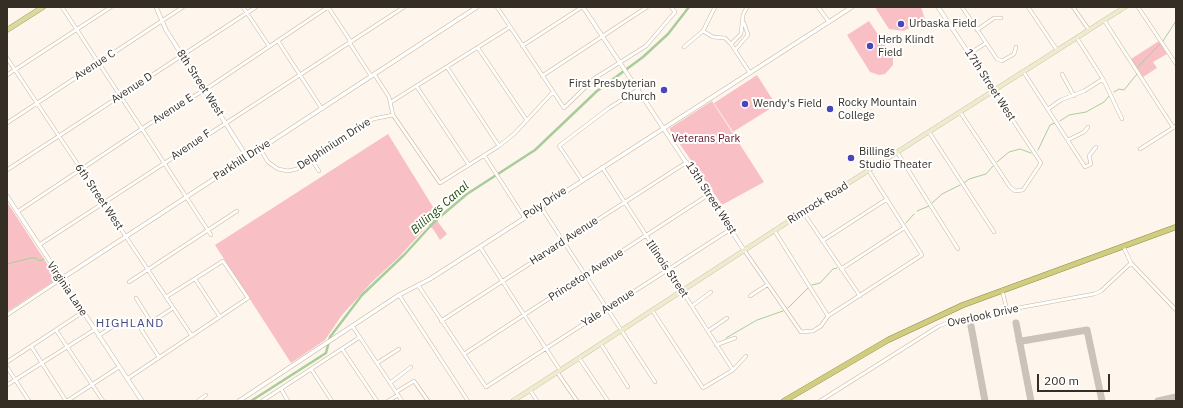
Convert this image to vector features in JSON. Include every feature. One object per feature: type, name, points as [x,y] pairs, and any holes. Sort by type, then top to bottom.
[{"type":"highway","points":[[784,401],[913,328],[963,305],[1176,227]]},
{"type":"main road","points":[[7,30],[43,7]]},
{"type":"main road","name":"Rimrock Road","points":[[513,401],[774,230],[1089,30],[1118,9],[1125,7]]},
{"type":"street","points":[[62,7],[211,235]]},
{"type":"street","points":[[7,75],[111,7]]},
{"type":"street","name":"8th Street West","points":[[156,7],[162,21],[182,56],[247,157]]},
{"type":"street","name":"Avenue C","points":[[7,123],[183,7]]},
{"type":"street","points":[[243,7],[269,46]]},
{"type":"street","name":"Avenue D","points":[[7,170],[256,7]]},
{"type":"street","points":[[328,7],[391,102],[393,115],[440,183],[468,164],[499,146],[514,134],[526,119],[553,92]]},
{"type":"street","name":"Avenue E","points":[[18,212],[328,7]]},
{"type":"street","name":"Avenue F","points":[[39,245],[225,122],[404,7]]},
{"type":"street","name":"Parkhill Drive","points":[[7,315],[186,196],[477,7]]},
{"type":"street","points":[[497,7],[564,108],[595,78],[646,46],[675,12],[671,7]]},
{"type":"street","points":[[522,46],[583,7]]},
{"type":"street","name":"13th Street West","points":[[583,7],[639,89],[744,250]]},
{"type":"street","points":[[542,76],[647,7]]},
{"type":"street","points":[[684,47],[703,32],[715,7]]},
{"type":"street","points":[[731,44],[740,34],[747,7]]},
{"type":"street","points":[[818,7],[829,22]]},
{"type":"street","name":"Poly Drive","points":[[239,401],[399,296],[480,247],[524,217],[852,7]]},
{"type":"street","name":"17th Street West","points":[[938,7],[1041,164],[1023,190],[1017,192],[1012,190],[960,112]]},
{"type":"street","points":[[962,7],[997,59],[1002,61],[1014,54],[1016,48]]},
{"type":"street","points":[[1028,7],[1057,50]]},
{"type":"street","points":[[1073,7],[1089,30]]},
{"type":"street","points":[[1138,7],[1176,64]]},
{"type":"street","points":[[977,30],[994,18],[1001,18]]},
{"type":"street","points":[[735,50],[748,35],[743,20]]},
{"type":"street","points":[[1104,20],[1175,127],[1140,149]]},
{"type":"street","points":[[391,102],[418,87],[510,27]]},
{"type":"street","points":[[703,32],[713,37],[725,38],[731,44],[750,73]]},
{"type":"street","points":[[1076,38],[1102,79],[1122,119]]},
{"type":"street","points":[[278,40],[322,109]]},
{"type":"street","points":[[969,54],[986,44]]},
{"type":"street","points":[[478,48],[526,119]]},
{"type":"street","name":"6th Street West","points":[[7,58],[192,336]]},
{"type":"street","points":[[447,67],[499,146]]},
{"type":"street","points":[[1023,71],[1085,167],[1091,164],[1089,156],[1096,147]]},
{"type":"street","points":[[1062,74],[1074,96]]},
{"type":"street","points":[[1048,108],[1061,100],[1074,96],[1102,79]]},
{"type":"street","points":[[418,87],[468,164]]},
{"type":"street","points":[[582,180],[559,146],[609,108],[639,89]]},
{"type":"street","name":"Delphinium Drive","points":[[260,149],[270,164],[278,169],[288,171],[297,169],[373,119],[393,115]]},
{"type":"street","points":[[1068,140],[1084,132],[1088,127]]},
{"type":"street","points":[[929,132],[994,232]]},
{"type":"street","points":[[897,152],[958,249]]},
{"type":"street","points":[[484,155],[524,217]]},
{"type":"street","points":[[312,160],[319,172]]},
{"type":"street","name":"Harvard Avenue","points":[[442,321],[687,162]]},
{"type":"street","name":"Illinois Street","points":[[602,167],[733,370]]},
{"type":"street","points":[[744,250],[801,332],[813,331],[821,326],[828,316],[922,255],[869,171]]},
{"type":"street","name":"Princeton Avenue","points":[[464,354],[709,195]]},
{"type":"street","name":"Virginia Lane","points":[[7,196],[142,401]]},
{"type":"street","points":[[822,241],[887,199]]},
{"type":"street","points":[[541,207],[655,382]]},
{"type":"street","points":[[129,282],[237,211]]},
{"type":"street","points":[[803,212],[860,296]]},
{"type":"street","points":[[841,269],[904,228]]},
{"type":"street","name":"Yale Avenue","points":[[464,354],[486,388],[731,229]]},
{"type":"street","points":[[774,230],[828,316]]},
{"type":"street","points":[[1123,246],[1131,263],[1176,310]]},
{"type":"street","points":[[480,247],[546,348],[577,401]]},
{"type":"street","points":[[127,379],[248,298],[224,261],[166,297]]},
{"type":"street","name":"Overlook Drive","points":[[820,401],[936,327],[952,321],[1101,291],[1131,263]]},
{"type":"street","points":[[195,279],[220,317]]},
{"type":"street","points":[[418,285],[464,354]]},
{"type":"street","points":[[750,296],[767,285]]},
{"type":"street","points":[[1002,290],[1007,310]]},
{"type":"street","points":[[692,306],[711,292]]},
{"type":"street","points":[[399,296],[468,401]]},
{"type":"street","points":[[136,298],[152,322]]},
{"type":"street","points":[[159,357],[141,329],[173,308]]},
{"type":"street","points":[[652,310],[703,388],[733,370],[746,356]]},
{"type":"street","points":[[7,362],[83,312]]},
{"type":"street","points":[[708,331],[727,318]]},
{"type":"street","points":[[98,336],[115,325]]},
{"type":"street","points":[[353,326],[402,401]]},
{"type":"street","points":[[56,330],[103,401]]},
{"type":"street","points":[[7,385],[94,330]]},
{"type":"street","points":[[262,401],[360,337]]},
{"type":"street","points":[[716,345],[735,338]]},
{"type":"street","points":[[601,344],[628,387]]},
{"type":"street","points":[[31,346],[66,401],[119,367]]},
{"type":"street","points":[[342,349],[377,401]]},
{"type":"street","points":[[377,363],[399,349]]},
{"type":"street","points":[[579,358],[608,401]]},
{"type":"street","points":[[7,367],[29,401]]},
{"type":"street","points":[[390,383],[411,367]]},
{"type":"street","points":[[311,369],[332,401]]},
{"type":"street","points":[[388,401],[414,380],[428,401]]},
{"type":"street","points":[[281,389],[288,401]]},
{"type":"street","points":[[530,390],[537,401]]},
{"type":"street","points":[[198,401],[206,395]]},
{"type":"green space","name":"Urbaska Field","points":[[877,7],[921,7],[925,19],[904,31],[889,29],[876,9]]},
{"type":"green space","name":"Herb Klindt Field","points":[[869,21],[893,57],[893,65],[885,74],[879,75],[870,72],[847,35]]},
{"type":"green space","points":[[1159,41],[1167,54],[1153,62],[1157,68],[1143,77],[1131,59]]},
{"type":"green space","name":"Wendy's Field","points":[[757,75],[776,105],[733,132],[714,103]]},
{"type":"green space","name":"Veterans Park","points":[[712,101],[764,182],[722,205],[670,130],[670,128]]},
{"type":"green space","points":[[388,134],[438,215],[438,222],[447,234],[440,240],[433,229],[428,225],[342,315],[325,340],[291,363],[215,245]]},
{"type":"green space","points":[[7,202],[57,279],[7,312]]},
{"type":"waterway","name":"Billings Canal","points":[[251,401],[326,353],[330,337],[362,295],[404,255],[435,221],[467,194],[535,150],[597,91],[643,57],[668,34],[689,7]]},
{"type":"waterway","points":[[1163,41],[1176,21]]},
{"type":"waterway","points":[[1138,67],[1160,44]]},
{"type":"waterway","points":[[1114,92],[1119,89],[1124,90],[1137,74]]},
{"type":"waterway","points":[[1060,121],[1069,115],[1086,112],[1104,102],[1109,96]]},
{"type":"waterway","points":[[1038,150],[1050,125],[1055,123]]},
{"type":"waterway","points":[[997,162],[1009,152],[1020,149],[1031,153]]},
{"type":"waterway","points":[[964,183],[969,179],[986,174],[993,166]]},
{"type":"waterway","points":[[932,203],[942,194],[960,185]]},
{"type":"waterway","points":[[917,211],[929,206]]},
{"type":"waterway","points":[[906,223],[914,214]]},
{"type":"waterway","points":[[7,264],[31,258],[36,258],[39,261],[44,259]]},
{"type":"waterway","points":[[812,285],[820,283],[833,269],[837,268]]},
{"type":"waterway","points":[[788,308],[808,288]]},
{"type":"waterway","points":[[726,338],[757,320],[783,311]]},
{"type":"taxiway","points":[[1016,323],[1031,401]]},
{"type":"taxiway","points":[[971,326],[985,401]]},
{"type":"taxiway","points":[[1019,340],[1022,341],[1087,330],[1102,401]]},
{"type":"taxiway","points":[[1158,401],[1176,397]]},
{"type":"place","name":"Urbaska Field","points":[[901,24]]},
{"type":"place","name":"Herb Klindt Field","points":[[870,46]]},
{"type":"place","name":"First Presbyterian Church","points":[[664,90]]},
{"type":"place","name":"Wendy's Field","points":[[745,104]]},
{"type":"place","name":"Rocky Mountain College","points":[[830,109]]},
{"type":"place","name":"Billings Studio Theater","points":[[851,158]]},
{"type":"district","name":"HIGHLAND","points":[[130,324]]}]
